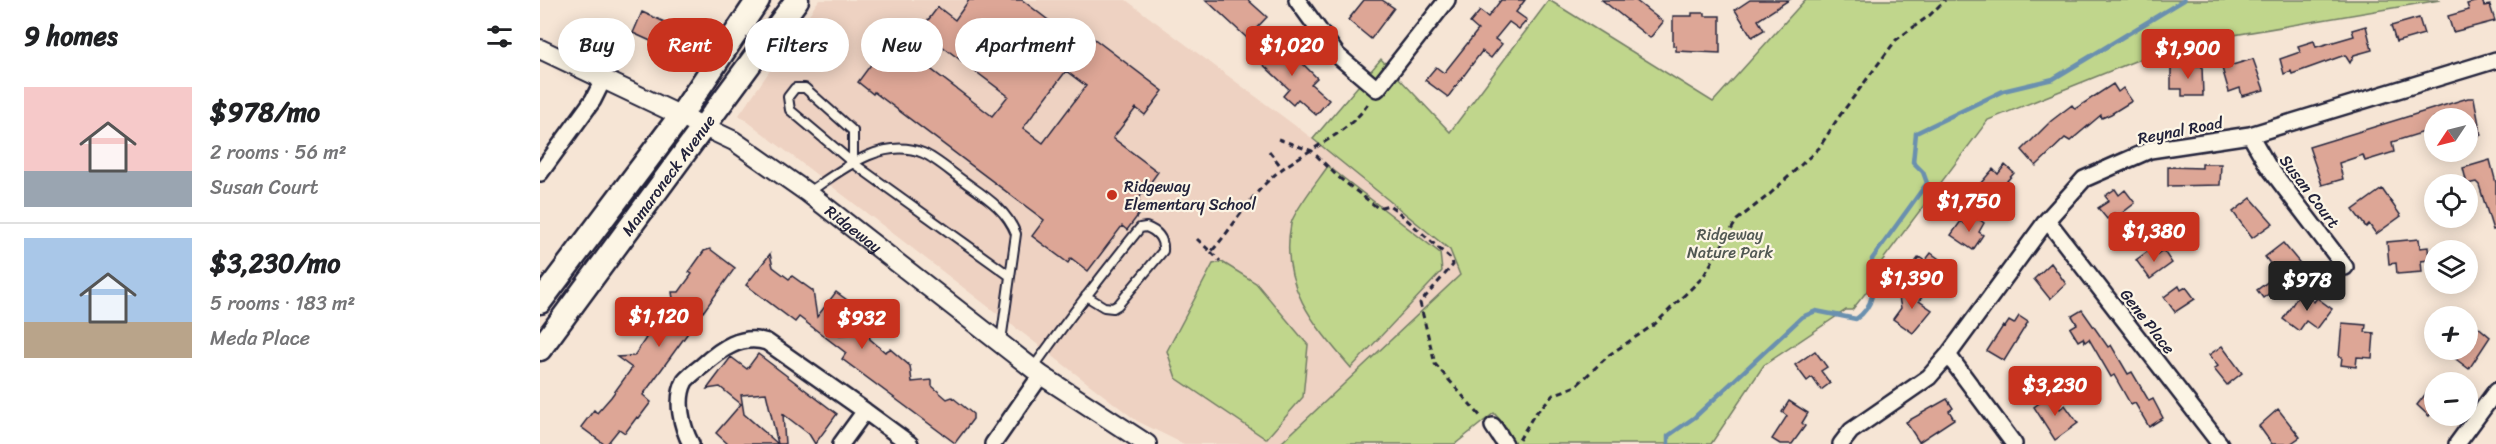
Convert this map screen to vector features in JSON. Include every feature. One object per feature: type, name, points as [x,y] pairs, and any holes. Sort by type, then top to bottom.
[{"type":"main road","name":"Mamaroneck Avenue","points":[[540,302],[681,115],[758,0]]},
{"type":"main road","name":"Mamaroneck Avenue","points":[[540,349],[797,0]]},
{"type":"street","points":[[1297,0],[1338,55],[1377,88],[1447,0]]},
{"type":"street","name":"Ridgeway","points":[[540,49],[734,141],[808,192],[1036,372],[1147,444]]},
{"type":"street","name":"Reynal Road","points":[[1841,444],[1851,431],[1929,377],[1948,355],[2047,220],[2084,179],[2150,150],[2250,135],[2496,59]]},
{"type":"street","points":[[540,173],[593,100],[604,78]]},
{"type":"street","name":"Susan Court","points":[[2250,135],[2268,166],[2345,267]]},
{"type":"street","name":"Gene Place","points":[[2047,220],[2220,444]]},
{"type":"street","points":[[690,444],[681,410],[686,381],[724,347],[755,338],[767,342],[910,444]]},
{"type":"street","points":[[1948,355],[2014,444]]},
{"type":"street","points":[[993,444],[1036,372]]},
{"type":"street","points":[[2457,444],[2496,391]]},
{"type":"street","points":[[842,444],[865,411]]},
{"type":"street","points":[[1493,426],[1507,444]]},
{"type":"lane","points":[[853,163],[853,131],[805,88],[795,88],[788,97],[790,110],[853,163],[1010,276]]},
{"type":"lane","points":[[808,192],[867,155],[887,152],[922,153],[997,205],[1011,220],[1016,234],[1001,345]]},
{"type":"lane","points":[[1036,372],[1086,296],[1140,228],[1146,226],[1159,235],[1164,242],[1163,251],[1118,305],[1113,308],[1104,307],[1086,296]]},
{"type":"path","points":[[1507,444],[1523,436],[1534,415],[1553,396],[1575,386],[1609,355],[1655,324],[1703,277],[1737,220],[1770,194],[1819,148],[1838,118],[1896,40],[1930,15],[1945,0]]},
{"type":"path","points":[[1211,252],[1265,183],[1347,125],[1368,104],[1377,88]]},
{"type":"path","points":[[1278,139],[1312,151],[1337,176],[1378,208],[1389,205],[1396,210],[1452,260],[1453,265],[1446,275],[1420,303],[1428,343],[1435,364],[1462,398],[1493,426]]},
{"type":"path","points":[[1269,151],[1282,169]]},
{"type":"path","points":[[1197,239],[1220,261]]},
{"type":"shaded area","name":"Ridgeway Elementary School","points":[[819,0],[1126,0],[1313,139],[1450,250],[1460,275],[1280,444],[1184,444],[1137,421],[739,115],[769,72],[849,72],[849,18],[806,18]]},
{"type":"green space","name":"Ridgeway Nature Park","points":[[1549,0],[1713,102],[1805,0],[2440,0],[2175,45],[1988,120],[1873,273],[1875,281],[1852,310],[1846,310],[1764,365],[1711,444],[1514,444],[1506,427],[1494,413],[1455,444],[1280,444],[1460,275],[1450,250],[1313,139],[1381,59],[1450,132]]},
{"type":"green space","points":[[1328,166],[1440,253],[1442,271],[1351,368],[1313,320],[1295,285],[1290,266],[1291,224],[1301,204]]},
{"type":"green space","points":[[1222,262],[1256,283],[1308,345],[1303,397],[1266,439],[1176,378],[1167,351],[1213,264]]},
{"type":"building","points":[[969,0],[1022,0],[1046,18],[956,18]]},
{"type":"building","points":[[1206,0],[1248,0],[1267,17],[1247,38]]},
{"type":"building","points":[[1364,0],[1382,0],[1394,8],[1371,39],[1348,20]]},
{"type":"building","points":[[1501,0],[1525,0],[1516,12],[1527,20],[1519,29],[1509,22],[1495,39],[1502,44],[1491,58],[1482,51],[1448,97],[1425,80],[1436,67],[1444,73],[1478,30],[1470,23],[1480,11],[1488,17]]},
{"type":"building","points":[[1602,0],[1635,0],[1663,22],[1650,38]]},
{"type":"building","points":[[1750,0],[1789,0],[1758,20],[1764,30],[1752,37],[1735,10]]},
{"type":"building","points":[[2482,0],[2484,6],[2490,5],[2495,21],[2453,32],[2448,16],[2469,10],[2467,4]]},
{"type":"building","points":[[938,7],[955,20],[955,56],[943,47],[943,18],[930,18]]},
{"type":"building","points":[[642,12],[656,18],[647,18],[647,39],[635,34]]},
{"type":"building","points":[[1692,13],[1720,16],[1720,53],[1676,51],[1676,46],[1673,46],[1673,16],[1692,16]]},
{"type":"building","points":[[2419,18],[2424,34],[2396,42],[2391,26]]},
{"type":"building","points":[[2366,26],[2372,50],[2354,55],[2350,63],[2345,55],[2292,74],[2291,71],[2284,74],[2280,59],[2300,52],[2298,46],[2314,41],[2316,47],[2354,36],[2352,30]]},
{"type":"building","points":[[1096,40],[1163,91],[1145,115],[1136,108],[1113,138],[1158,172],[1137,201],[1145,206],[1127,230],[1122,226],[1088,271],[1071,258],[1068,263],[1032,236],[1044,220],[858,82],[865,72],[935,72],[992,116],[1008,96],[976,72],[1065,72],[1023,128],[1043,143],[1086,86],[1067,72],[1096,72]]},
{"type":"building","points":[[1263,40],[1280,56],[1287,48],[1317,78],[1311,84],[1329,100],[1316,115],[1298,99],[1293,105],[1283,96],[1289,89],[1257,59],[1259,57],[1253,51]]},
{"type":"building","points":[[2253,59],[2264,90],[2242,96],[2240,88],[2229,92],[2222,68]]},
{"type":"building","points":[[2171,65],[2202,66],[2203,96],[2182,96],[2182,89],[2171,89]]},
{"type":"building","points":[[2113,84],[2118,92],[2123,88],[2132,101],[2111,114],[2102,118],[2101,115],[2070,141],[2065,138],[2036,166],[2022,150],[2051,121],[2072,105],[2075,109]]},
{"type":"building","points":[[2474,98],[2476,108],[2436,108]]},
{"type":"building","points":[[2424,112],[2424,132],[2392,142],[2394,152],[2365,161],[2363,155],[2339,163],[2343,179],[2322,185],[2309,147]]},
{"type":"building","points":[[2478,119],[2481,135],[2478,136]]},
{"type":"building","points":[[2490,160],[2496,183],[2496,229],[2493,230],[2478,184],[2478,174],[2464,174],[2463,168]]},
{"type":"building","points":[[2202,164],[2221,164],[2220,185],[2168,186],[2168,167],[2202,168]]},
{"type":"building","points":[[2005,165],[2014,173],[2007,181],[2012,185],[2001,199],[1995,194],[1991,200],[1982,192],[1985,188],[1980,184],[1993,169],[1998,174]]},
{"type":"building","points":[[2115,189],[2119,195],[2125,190],[2135,203],[2117,217],[2114,213],[2107,219],[2098,208],[2109,201],[2105,196]]},
{"type":"building","points":[[2382,189],[2401,216],[2376,234],[2369,224],[2366,227],[2353,210]]},
{"type":"building","points":[[2251,198],[2273,223],[2252,238],[2233,212]]},
{"type":"building","points":[[1975,216],[1984,223],[1979,232],[1983,235],[1973,250],[1951,235],[1961,221],[1968,226]]},
{"type":"building","points":[[2419,239],[2420,248],[2424,248],[2424,261],[2421,261],[2422,272],[2397,274],[2396,263],[2389,264],[2387,242]]},
{"type":"building","points":[[2283,243],[2304,268],[2263,298],[2257,290],[2278,274],[2265,257]]},
{"type":"building","points":[[710,249],[735,268],[643,395],[651,402],[625,433],[619,429],[607,444],[604,444],[581,427],[594,410],[597,413],[611,397],[632,368],[617,357],[634,356],[646,338],[643,336],[658,315],[675,311],[672,292],[679,292],[692,274],[689,272],[704,251]]},
{"type":"building","points":[[2151,249],[2156,255],[2163,250],[2172,263],[2150,279],[2136,260]]},
{"type":"building","points":[[1931,253],[1946,264],[1941,271],[1953,280],[1946,290],[1934,281],[1930,287],[1915,276],[1918,271],[1912,266],[1919,257],[1925,261]]},
{"type":"building","points":[[770,254],[773,267],[789,279],[792,276],[813,291],[817,317],[836,292],[857,312],[840,335],[869,333],[870,339],[885,352],[890,349],[910,366],[912,382],[932,380],[932,386],[947,399],[952,397],[973,414],[973,419],[955,443],[842,359],[846,353],[799,317],[795,322],[746,285]]},
{"type":"building","points":[[2051,263],[2066,284],[2050,299],[2034,279]]},
{"type":"building","points":[[2179,286],[2181,290],[2186,287],[2195,299],[2175,312],[2164,297]]},
{"type":"building","points":[[1929,288],[1919,301],[1932,310],[1913,333],[1893,319],[1901,308],[1899,298],[1901,294]]},
{"type":"building","points":[[2301,291],[2314,302],[2317,298],[2332,309],[2317,329],[2306,321],[2299,331],[2283,319]]},
{"type":"building","points":[[2082,310],[2108,347],[2111,345],[2128,374],[2132,372],[2149,401],[2153,399],[2163,418],[2149,427],[2135,403],[2131,405],[2114,375],[2111,377],[2089,339],[2085,342],[2083,338],[2078,341],[2070,328],[2077,324],[2072,316]]},
{"type":"building","points":[[2019,316],[2028,322],[2004,361],[1987,351],[2003,326],[2005,327],[2009,321],[2014,324]]},
{"type":"building","points":[[2342,323],[2366,325],[2365,332],[2374,333],[2372,358],[2357,357],[2356,367],[2341,365],[2342,357],[2339,357]]},
{"type":"building","points":[[2478,327],[2490,337],[2478,355]]},
{"type":"building","points":[[2222,346],[2242,373],[2227,385],[2214,369],[2218,366],[2209,355]]},
{"type":"building","points":[[1815,351],[1827,367],[1821,371],[1830,383],[1821,390],[1812,377],[1807,381],[1795,365]]},
{"type":"building","points":[[758,354],[837,414],[815,444],[809,434],[783,414],[785,444],[778,444],[728,444],[716,433],[741,404],[720,387],[707,389],[731,357],[747,369]],"holes":[[[766,393],[778,444],[744,414],[741,395]]]},
{"type":"building","points":[[2457,360],[2475,360],[2469,369]]},
{"type":"building","points":[[2050,395],[2060,409],[2065,405],[2078,423],[2055,440],[2034,407]]},
{"type":"building","points":[[2424,396],[2424,411],[2417,405]]},
{"type":"building","points":[[1947,399],[1953,408],[1949,411],[1954,419],[1919,442],[1906,422]]},
{"type":"building","points":[[1789,401],[1808,413],[1802,423],[1805,426],[1792,444],[1780,444],[1772,439],[1787,416],[1782,412]]},
{"type":"building","points":[[2278,409],[2300,437],[2290,444],[2272,444],[2259,426]]},
{"type":"waterway","points":[[1668,444],[1668,436],[1695,417],[1802,317],[1816,311],[1856,319],[1868,307],[1873,292],[1872,259],[1927,183],[1923,172],[1913,162],[1916,133],[2003,91],[2053,79],[2184,0]]},
{"type":"place","name":"Ridgeway Elementary School","points":[[1112,195]]}]
